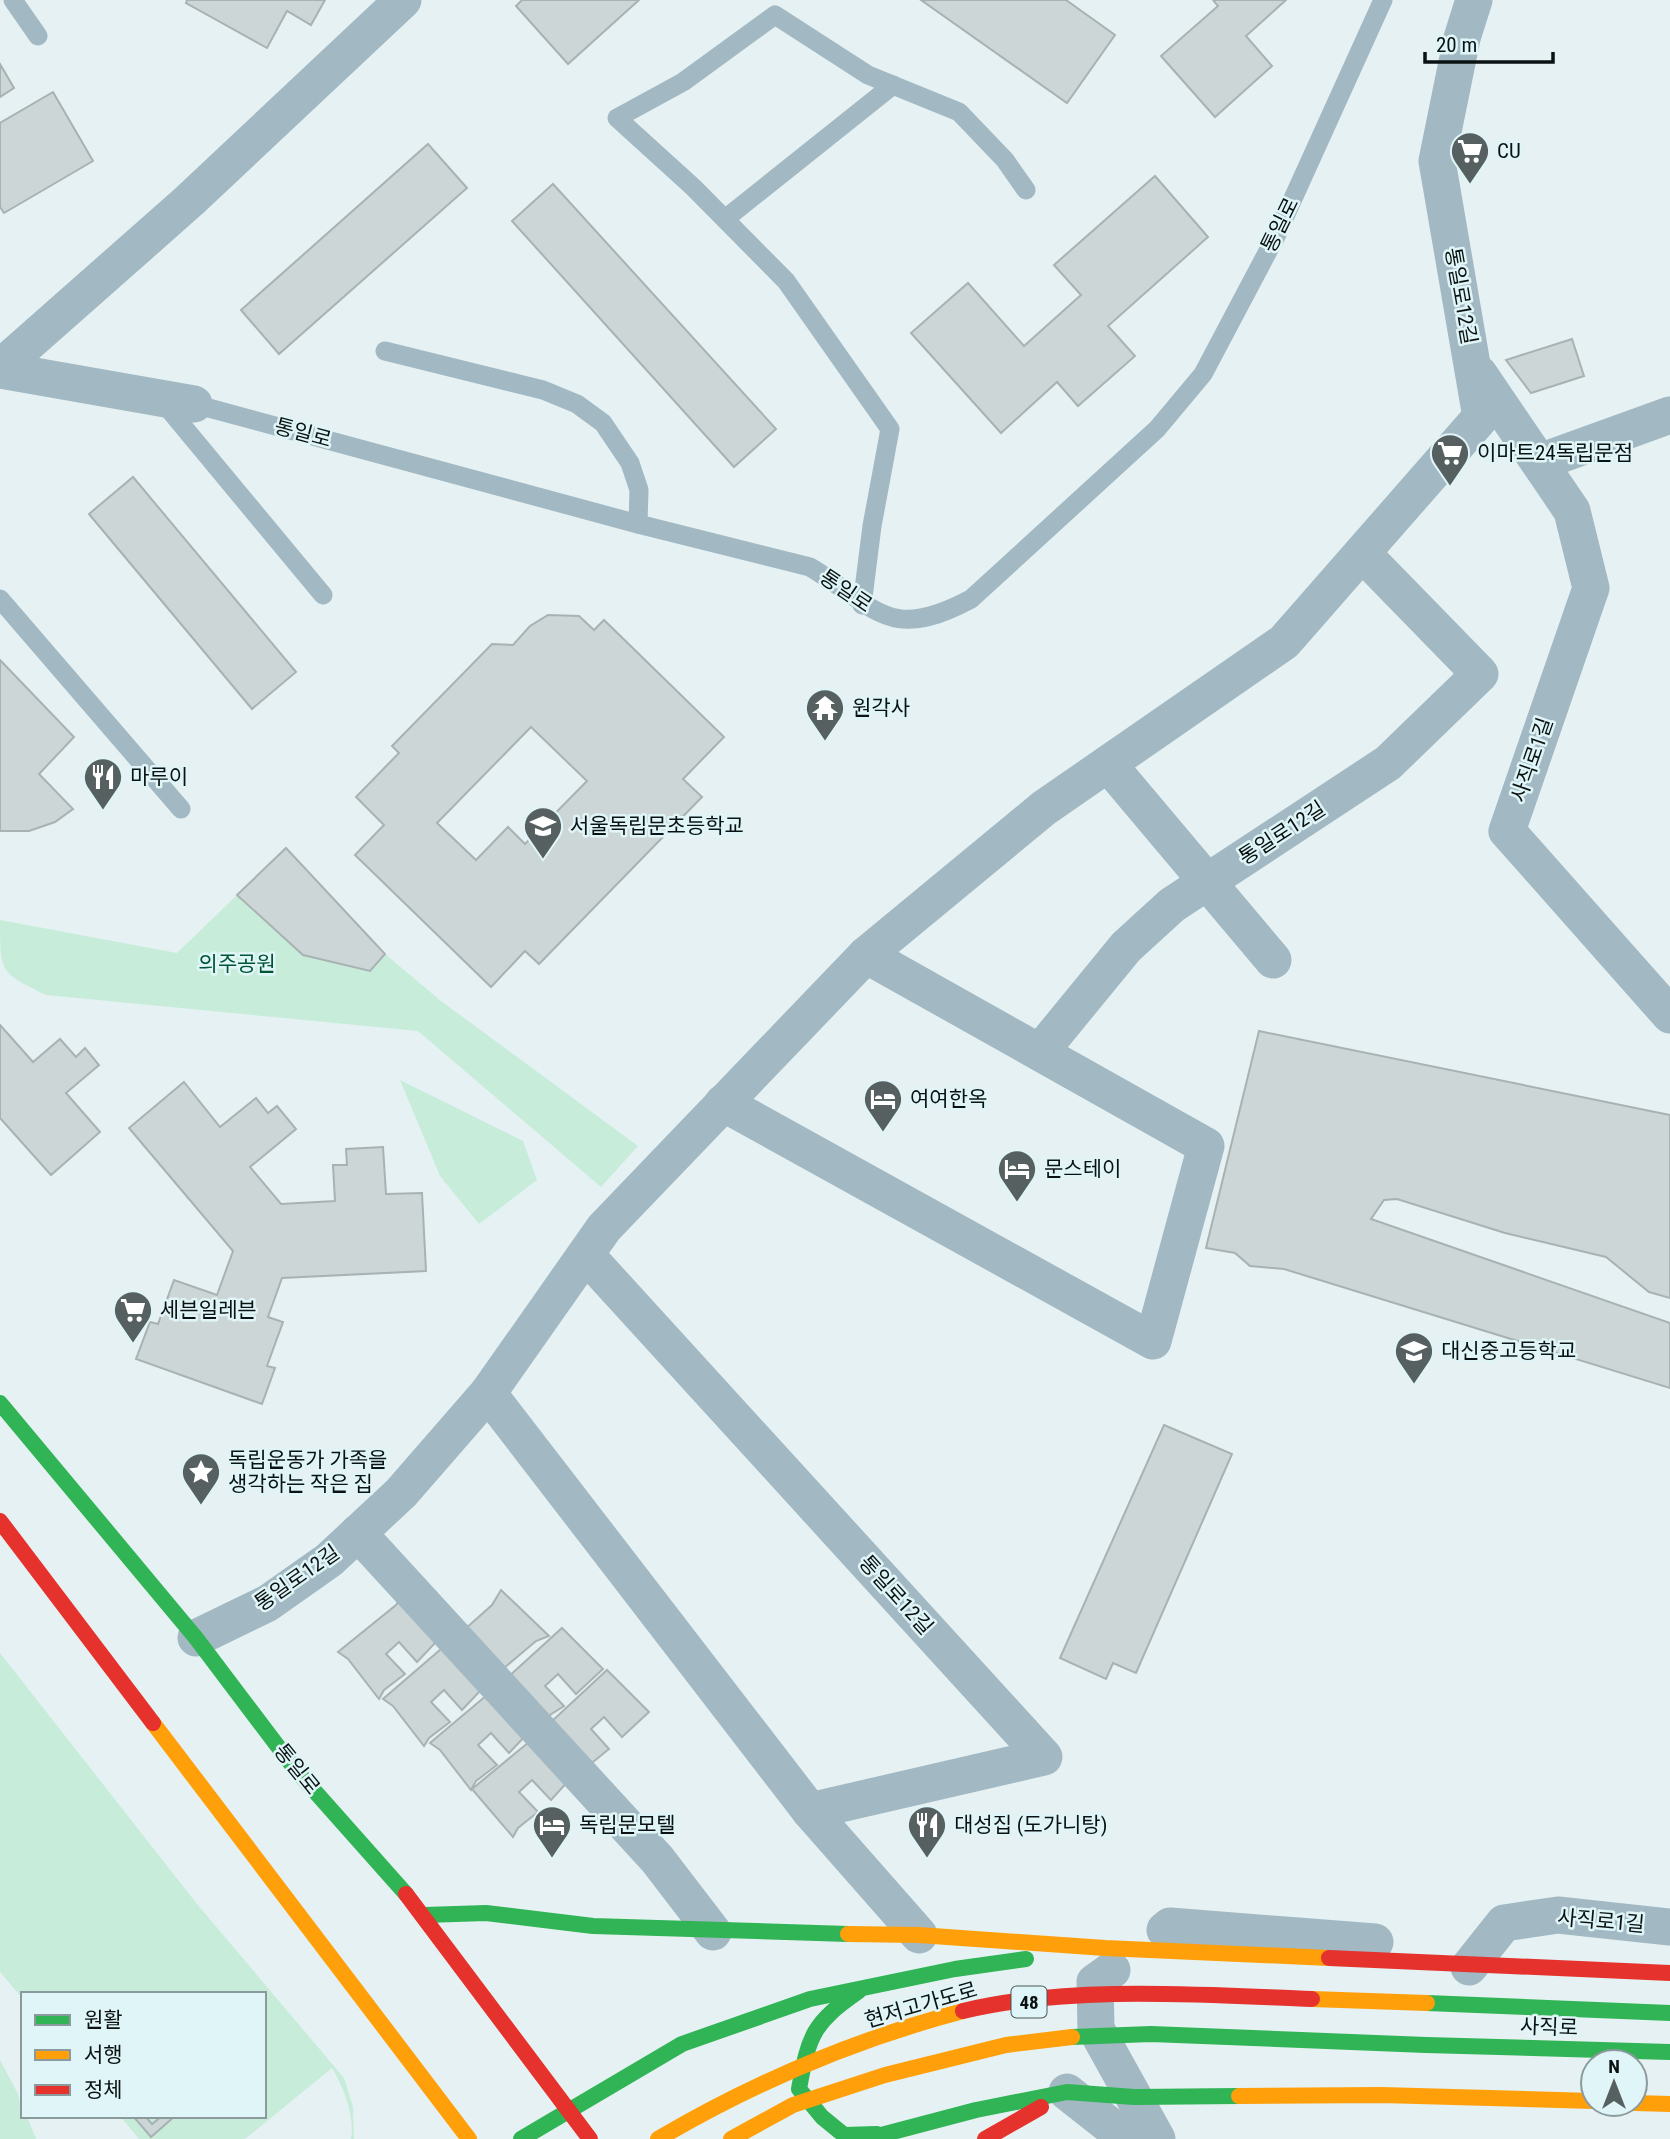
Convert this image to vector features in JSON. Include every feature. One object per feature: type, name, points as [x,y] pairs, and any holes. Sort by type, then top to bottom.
[{"type":"main road","name":"통일로","points":[[0,1403],[196,1638],[295,1769],[425,1915],[590,2139]]},
{"type":"main road","points":[[0,1521],[469,2139]]},
{"type":"main road","points":[[425,1915],[486,1913],[593,1926],[713,1932],[919,1935],[1108,1959]]},
{"type":"main road","points":[[521,2139],[682,2044],[810,1999],[955,1969],[1108,1959],[1477,1959],[1670,1973]]},
{"type":"main road","points":[[864,1987],[826,2014],[807,2047],[799,2089],[822,2117],[844,2135],[872,2137],[976,2110],[1068,2092],[1134,2097],[1381,2095],[1579,2102]]},
{"type":"main road","name":"현저고가도로","points":[[658,2139],[695,2117],[777,2076],[880,2037],[975,2008],[1061,1998],[1153,1996],[1322,1997],[1427,2003]]},
{"type":"main road","name":"사직로","points":[[1427,2003],[1670,2013]]},
{"type":"main road","name":"사직로","points":[[731,2139],[793,2105],[885,2076],[1006,2045],[1075,2037],[1151,2034],[1670,2052]]},
{"type":"main road","points":[[421,2074],[448,2129],[445,2139]]},
{"type":"main road","points":[[985,2139],[1068,2092]]},
{"type":"main road","points":[[1649,2103],[1670,2104]]},
{"type":"street","points":[[0,369],[189,201],[403,0]]},
{"type":"street","name":"통일로12길","points":[[196,1638],[268,1603],[330,1560],[401,1493],[488,1393],[604,1228],[866,955],[1044,808],[1283,642],[1481,417],[1437,160],[1462,38],[1474,0]]},
{"type":"street","name":"사직로1길","points":[[1472,365],[1572,511],[1591,588],[1507,831],[1670,1015]]},
{"type":"street","name":"통일로","points":[[0,369],[177,401]]},
{"type":"street","points":[[1540,462],[1670,415]]},
{"type":"street","name":"통일로12길","points":[[1040,1052],[1126,947],[1172,905],[1388,763],[1480,674],[1362,553]]},
{"type":"street","points":[[1108,764],[1273,960]]},
{"type":"street","points":[[723,1103],[1153,1341],[1206,1146],[866,955]]},
{"type":"street","name":"통일로12길","points":[[586,1255],[1044,1757],[810,1811]]},
{"type":"street","points":[[488,1393],[810,1811],[919,1935]]},
{"type":"street","name":"통일로12길","points":[[358,1533],[657,1859],[713,1932]]},
{"type":"street","name":"사직로1길","points":[[1477,1959],[1504,1923],[1558,1915],[1670,1927]]},
{"type":"street","points":[[1165,1930],[1170,1926],[1477,1959]]},
{"type":"street","points":[[1108,1959],[1095,1982],[1096,2029],[1157,2139]]},
{"type":"street","points":[[1068,2092],[1127,2139]]},
{"type":"lane","points":[[13,0],[38,36]]},
{"type":"lane","name":"통일로","points":[[177,401],[810,567],[833,580],[862,605],[889,618],[914,621],[941,615],[971,599],[1157,429],[1203,374],[1276,236],[1383,0]]},
{"type":"lane","points":[[862,605],[890,429],[786,281],[725,219],[617,118],[684,82],[775,15],[868,75],[960,111],[1005,160],[1026,190]]},
{"type":"lane","points":[[725,219],[893,85]]},
{"type":"lane","points":[[385,351],[543,390],[577,404],[603,424],[630,463],[639,489],[638,524]]},
{"type":"lane","points":[[177,401],[323,595]]},
{"type":"lane","points":[[0,599],[181,808]]},
{"type":"green space","name":"의주공원","points":[[237,895],[303,955],[370,970],[385,954],[441,1001],[638,1146],[601,1187],[418,1031],[46,995],[11,975],[2,961],[0,920],[177,953]]},
{"type":"green space","points":[[400,1080],[523,1141],[537,1180],[479,1224],[440,1176]]},
{"type":"green space","points":[[0,1653],[197,1904],[344,2078],[353,2107],[354,2139],[351,2139],[348,2102],[332,2068],[245,2139],[139,2139],[122,2118],[266,2118],[266,1992],[21,1992],[21,1997],[0,1972]]},
{"type":"green space","points":[[0,2060],[18,2094],[21,2118],[28,2118],[36,2139],[0,2139]]},
{"type":"building","points":[[187,0],[325,0],[311,25],[287,11],[267,48],[186,3]]},
{"type":"building","points":[[522,0],[639,0],[568,64],[516,6]]},
{"type":"building","points":[[921,0],[1066,0],[1115,35],[1067,103]]},
{"type":"building","points":[[1213,0],[1286,0],[1246,36],[1272,66],[1215,117],[1161,56],[1218,6]]},
{"type":"building","points":[[0,64],[14,88],[0,97]]},
{"type":"building","points":[[53,92],[93,161],[4,213],[0,207],[0,123]]},
{"type":"building","points":[[428,144],[467,188],[279,354],[241,310]]},
{"type":"building","points":[[1155,176],[1208,237],[1108,326],[1135,356],[1078,406],[1057,382],[1001,433],[911,333],[968,283],[1024,346],[1081,295],[1054,265]]},
{"type":"building","points":[[553,184],[776,429],[734,467],[512,221]]},
{"type":"building","points":[[1572,339],[1584,376],[1531,393],[1506,360]]},
{"type":"building","points":[[133,477],[296,672],[252,709],[89,514]]},
{"type":"building","points":[[548,615],[579,616],[594,630],[604,620],[724,737],[683,779],[702,797],[539,964],[525,951],[491,987],[355,855],[384,825],[356,797],[399,753],[392,746],[492,644],[513,645],[530,626]],"holes":[[[531,727],[587,781],[525,844],[508,827],[476,860],[437,823]]]},
{"type":"building","points":[[0,660],[74,737],[39,774],[73,809],[55,822],[29,831],[0,831]]},
{"type":"building","points":[[286,848],[385,954],[370,971],[303,955],[237,895]]},
{"type":"building","points":[[0,1025],[33,1062],[60,1039],[76,1057],[85,1048],[99,1065],[66,1093],[100,1132],[51,1175],[0,1118]]},
{"type":"building","name":"대신중고등학교","points":[[1259,1031],[1670,1115],[1670,1298],[1649,1292],[1606,1257],[1505,1233],[1397,1199],[1384,1200],[1371,1219],[1670,1323],[1670,1388],[1284,1269],[1250,1266],[1235,1253],[1206,1248]]},
{"type":"building","points":[[184,1082],[220,1127],[256,1098],[268,1113],[277,1106],[296,1129],[250,1167],[281,1204],[335,1201],[333,1165],[347,1165],[346,1149],[383,1147],[386,1194],[422,1193],[426,1271],[282,1278],[268,1317],[283,1322],[267,1366],[275,1368],[262,1404],[136,1359],[150,1322],[158,1324],[174,1280],[217,1295],[233,1251],[129,1128]]},
{"type":"building","points":[[1164,1425],[1232,1454],[1136,1673],[1113,1663],[1106,1679],[1060,1658]]},
{"type":"building","points":[[501,1590],[549,1636],[536,1641],[504,1668],[465,1629],[492,1605]]},
{"type":"building","points":[[402,1596],[436,1642],[417,1662],[399,1642],[386,1654],[405,1674],[384,1690],[379,1699],[348,1659],[338,1652],[396,1605]]},
{"type":"building","points":[[562,1628],[603,1669],[576,1694],[558,1674],[545,1686],[564,1706],[542,1720],[506,1679]]},
{"type":"building","points":[[448,1643],[482,1689],[462,1710],[444,1690],[431,1702],[450,1722],[429,1738],[424,1746],[393,1706],[383,1699]]},
{"type":"building","points":[[607,1670],[649,1712],[622,1737],[604,1717],[591,1729],[609,1749],[588,1766],[551,1722]]},
{"type":"building","points":[[487,1695],[529,1732],[509,1753],[491,1733],[478,1745],[497,1765],[476,1781],[471,1790],[440,1750],[430,1743]]},
{"type":"building","points":[[529,1742],[570,1779],[551,1800],[532,1780],[519,1792],[538,1812],[518,1828],[513,1837],[472,1789]]},
{"type":"building","points":[[135,2118],[147,2118],[152,2124],[160,2118],[173,2118],[151,2137]]},
{"type":"traffic: fast","points":[[0,1403],[196,1638],[295,1769],[406,1894]]},
{"type":"traffic: fast","points":[[425,1915],[486,1913],[593,1926],[848,1934]]},
{"type":"traffic: fast","points":[[521,2139],[682,2044],[810,1999],[955,1969],[1026,1959]]},
{"type":"traffic: fast","points":[[859,1991],[832,2012],[816,2031],[806,2055],[799,2089],[822,2117],[844,2135],[877,2134]]},
{"type":"traffic: fast","points":[[1427,2003],[1670,2013]]},
{"type":"traffic: fast","points":[[1072,2037],[1151,2034],[1426,2045]]},
{"type":"traffic: fast","points":[[1426,2045],[1670,2052]]},
{"type":"traffic: fast","points":[[866,2139],[976,2110],[1067,2092],[1134,2097],[1239,2096]]},
{"type":"traffic: slow","points":[[153,1723],[469,2139]]},
{"type":"traffic: slow","points":[[848,1934],[919,1935],[1105,1948],[1329,1958]]},
{"type":"traffic: slow","points":[[1312,1999],[1427,2003]]},
{"type":"traffic: slow","points":[[658,2139],[731,2099],[806,2064],[884,2035],[963,2011]]},
{"type":"traffic: slow","points":[[731,2139],[793,2105],[885,2075],[1006,2045],[1072,2037]]},
{"type":"traffic: slow","points":[[1239,2096],[1381,2095],[1579,2101]]},
{"type":"traffic: slow","points":[[1649,2103],[1670,2104]]},
{"type":"traffic: jam","points":[[0,1521],[153,1723]]},
{"type":"traffic: jam","points":[[406,1894],[590,2139]]},
{"type":"traffic: jam","points":[[1329,1958],[1670,1973]]},
{"type":"traffic: jam","points":[[963,2011],[1004,2003],[1092,1995],[1182,1994],[1312,1999]]},
{"type":"traffic: jam","points":[[985,2139],[1041,2107]]},
{"type":"place","name":"CU","points":[[1470,185]]},
{"type":"place","name":"이마트24독립문점","points":[[1450,487]]},
{"type":"place","name":"원각사","points":[[825,742]]},
{"type":"place","name":"마루이","points":[[103,811]]},
{"type":"place","name":"서울독립문초등학교","points":[[543,860]]},
{"type":"place","name":"여여한옥","points":[[883,1133]]},
{"type":"place","name":"문스테이","points":[[1017,1203]]},
{"type":"place","name":"세븐일레븐","points":[[133,1344]]},
{"type":"place","name":"대신중고등학교","points":[[1414,1385]]},
{"type":"place","name":"독립운동가 가족을 생각하는 작은 집","points":[[201,1506]]},
{"type":"place","name":"독립문모텔","points":[[552,1859]]},
{"type":"place","name":"대성집 (도가니탕)","points":[[927,1859]]}]
